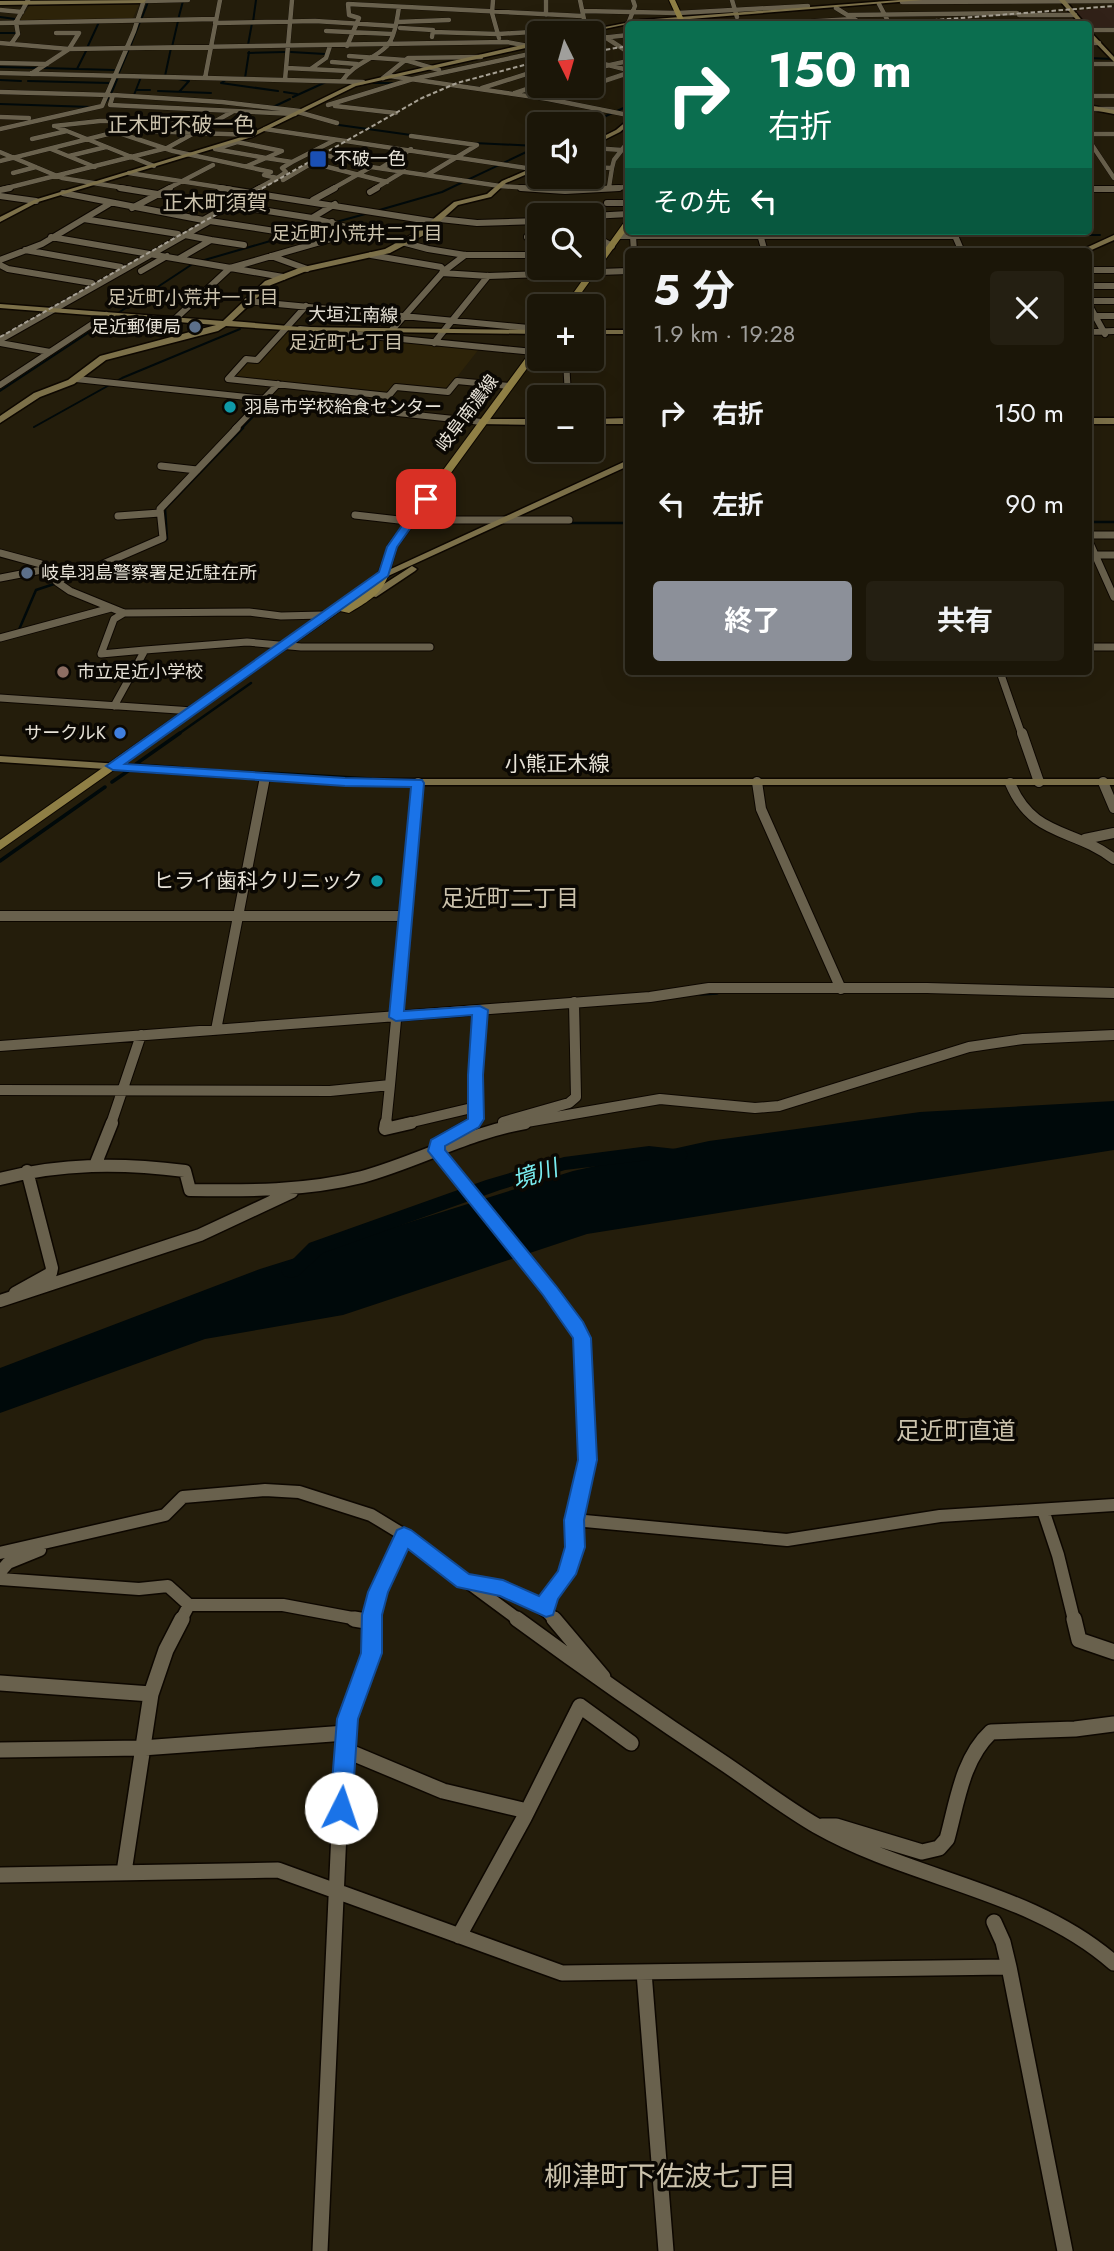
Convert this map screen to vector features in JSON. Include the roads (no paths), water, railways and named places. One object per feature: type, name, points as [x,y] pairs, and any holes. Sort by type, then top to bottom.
[{"type":"main road","points":[[672,0],[680,19]]},
{"type":"main road","points":[[604,256],[625,227]]},
{"type":"main road","name":"岐阜南濃線","points":[[372,595],[384,574],[392,547],[527,362]]},
{"type":"main road","points":[[3,841],[384,574]]},
{"type":"main road","points":[[284,646],[372,595]]},
{"type":"street","points":[[110,105],[115,76],[144,0]]},
{"type":"street","points":[[0,3],[188,0]]},
{"type":"street","points":[[205,78],[220,0]]},
{"type":"street","points":[[285,80],[292,0]]},
{"type":"street","points":[[417,8],[421,0]]},
{"type":"street","points":[[458,0],[462,10]]},
{"type":"street","points":[[493,0],[492,13],[500,44],[499,52]]},
{"type":"street","points":[[546,0],[546,15]]},
{"type":"street","points":[[580,0],[584,21]]},
{"type":"street","points":[[629,21],[635,6],[633,0]]},
{"type":"street","points":[[732,0],[736,14]]},
{"type":"street","points":[[807,0],[810,8]]},
{"type":"street","points":[[11,44],[18,34],[16,22],[28,1]]},
{"type":"street","points":[[659,21],[921,1],[1114,1]]},
{"type":"street","points":[[902,2],[921,1]]},
{"type":"street","points":[[921,1],[934,20]]},
{"type":"street","points":[[964,1],[973,13]]},
{"type":"street","points":[[1007,1],[1024,21]]},
{"type":"street","points":[[1062,1],[1080,21]]},
{"type":"street","points":[[347,46],[359,24],[359,18],[349,15],[348,4],[359,2],[530,15],[632,12],[680,19]]},
{"type":"street","points":[[879,4],[888,21]]},
{"type":"street","points":[[342,81],[348,71],[388,45],[396,25],[399,7]]},
{"type":"street","points":[[527,8],[530,15]]},
{"type":"street","points":[[836,8],[857,21]]},
{"type":"street","points":[[447,9],[453,32]]},
{"type":"street","points":[[0,10],[22,12]]},
{"type":"street","points":[[804,21],[910,13],[1075,15]]},
{"type":"street","points":[[398,15],[419,15]]},
{"type":"street","points":[[0,23],[216,21],[396,25],[449,20]]},
{"type":"street","points":[[56,33],[62,22]]},
{"type":"street","points":[[604,28],[625,24]]},
{"type":"street","points":[[396,25],[433,32],[527,32]]},
{"type":"street","points":[[1092,30],[1114,30]]},
{"type":"street","points":[[326,31],[392,34]]},
{"type":"street","points":[[430,43],[433,32]]},
{"type":"street","points":[[463,43],[464,32]]},
{"type":"street","points":[[32,74],[69,49],[79,33],[49,34]]},
{"type":"street","points":[[604,36],[625,35]]},
{"type":"street","points":[[1092,35],[1112,57],[1092,63]]},
{"type":"street","points":[[604,36],[617,48],[625,51]]},
{"type":"street","points":[[63,38],[77,39]]},
{"type":"street","points":[[32,45],[40,40]]},
{"type":"street","points":[[0,43],[88,51],[210,46],[430,43],[514,43],[527,46]]},
{"type":"street","points":[[1092,43],[1099,43]]},
{"type":"street","points":[[312,68],[326,58],[330,46]]},
{"type":"street","points":[[0,220],[36,201],[252,135],[363,82],[527,46]]},
{"type":"street","points":[[328,105],[412,80],[527,53]]},
{"type":"street","points":[[349,56],[405,60],[444,72]]},
{"type":"street","points":[[387,77],[405,60],[420,56],[482,56],[513,66]]},
{"type":"street","points":[[332,62],[357,64]]},
{"type":"street","points":[[604,66],[625,62]]},
{"type":"street","points":[[0,63],[47,64]]},
{"type":"street","points":[[604,64],[625,71]]},
{"type":"street","points":[[287,68],[348,71]]},
{"type":"street","points":[[604,80],[625,73]]},
{"type":"street","points":[[0,74],[363,82]]},
{"type":"street","points":[[480,89],[527,75]]},
{"type":"street","points":[[112,119],[122,113],[145,108],[159,77]]},
{"type":"street","points":[[387,77],[513,93],[625,116]]},
{"type":"street","points":[[396,85],[435,90],[448,85]]},
{"type":"street","points":[[513,93],[527,89]]},
{"type":"street","points":[[0,92],[152,97],[297,112],[337,123]]},
{"type":"street","points":[[41,121],[102,106],[110,95]]},
{"type":"street","points":[[1092,95],[1114,96]]},
{"type":"street","points":[[315,104],[396,113]]},
{"type":"street","points":[[0,130],[110,105],[232,112],[297,112]]},
{"type":"street","points":[[1092,108],[1114,111]]},
{"type":"street","points":[[173,120],[182,110]]},
{"type":"street","points":[[0,190],[167,148],[232,112]]},
{"type":"street","points":[[0,117],[41,121],[154,166]]},
{"type":"street","points":[[0,161],[118,131],[128,121],[112,119],[57,127]]},
{"type":"street","points":[[163,119],[217,121]]},
{"type":"street","points":[[57,127],[252,135]]},
{"type":"street","points":[[265,129],[527,167]]},
{"type":"street","points":[[604,140],[624,129]]},
{"type":"street","points":[[32,139],[67,131]]},
{"type":"street","points":[[118,131],[167,148],[271,172],[264,175]]},
{"type":"street","points":[[1092,137],[1114,134]]},
{"type":"street","points":[[411,136],[477,145],[427,175]]},
{"type":"street","points":[[381,168],[429,138]]},
{"type":"street","points":[[181,235],[257,192],[286,172],[282,167],[335,140]]},
{"type":"street","points":[[247,166],[265,158],[282,151],[237,142],[215,149],[265,158],[292,162]]},
{"type":"street","points":[[1092,143],[1114,178]]},
{"type":"street","points":[[604,146],[625,146]]},
{"type":"street","points":[[69,156],[106,147]]},
{"type":"street","points":[[609,187],[613,165],[625,147]]},
{"type":"street","points":[[51,149],[95,167]]},
{"type":"street","points":[[0,337],[151,253],[203,220],[332,151]]},
{"type":"street","points":[[0,152],[56,176],[226,205]]},
{"type":"street","points":[[324,155],[371,167],[500,186],[565,191],[625,187]]},
{"type":"street","points":[[178,158],[276,178]]},
{"type":"street","points":[[1103,161],[1114,161]]},
{"type":"street","points":[[604,166],[621,162]]},
{"type":"street","points":[[312,163],[354,176],[387,182]]},
{"type":"street","points":[[131,208],[213,165]]},
{"type":"street","points":[[13,173],[36,167]]},
{"type":"street","points":[[313,200],[371,167]]},
{"type":"street","points":[[370,192],[404,172]]},
{"type":"street","points":[[0,420],[37,396],[76,379],[103,358],[206,332],[223,324],[264,285],[307,269],[371,255],[403,242],[423,232],[456,203],[489,196],[500,186],[527,172]]},
{"type":"street","points":[[130,173],[438,220],[477,223],[527,221]]},
{"type":"street","points":[[1092,189],[1114,189]]},
{"type":"street","points":[[63,193],[203,220]]},
{"type":"street","points":[[0,196],[36,201]]},
{"type":"street","points":[[607,203],[625,203]]},
{"type":"street","points":[[92,284],[8,269],[0,262],[109,204]]},
{"type":"street","points":[[312,218],[335,204]]},
{"type":"street","points":[[236,206],[332,222],[403,242],[465,255],[527,255]]},
{"type":"street","points":[[604,215],[625,214]]},
{"type":"street","points":[[272,230],[296,216]]},
{"type":"street","points":[[84,219],[244,245]]},
{"type":"street","points":[[210,221],[288,233],[332,222]]},
{"type":"street","points":[[174,320],[230,268],[362,230]]},
{"type":"street","points":[[619,236],[696,235]]},
{"type":"street","points":[[633,236],[634,248]]},
{"type":"street","points":[[51,237],[283,278]]},
{"type":"street","points":[[1090,248],[1114,237]]},
{"type":"street","points":[[180,258],[211,240]]},
{"type":"street","points":[[604,242],[612,246]]},
{"type":"street","points":[[604,247],[612,246]]},
{"type":"street","points":[[26,250],[121,267]]},
{"type":"street","points":[[48,310],[121,267],[151,253]]},
{"type":"street","points":[[371,255],[441,267],[443,272]]},
{"type":"street","points":[[391,331],[443,272],[465,255]]},
{"type":"street","points":[[141,271],[167,256]]},
{"type":"street","points":[[271,256],[307,269]]},
{"type":"street","points":[[1092,270],[1114,271]]},
{"type":"street","points":[[604,271],[625,271]]},
{"type":"street","points":[[443,272],[488,276],[527,274]]},
{"type":"street","points":[[434,343],[488,276]]},
{"type":"street","points":[[1092,286],[1114,286]]},
{"type":"street","points":[[247,301],[527,329]]},
{"type":"street","points":[[1092,302],[1114,301]]},
{"type":"street","name":"大垣江南線","points":[[0,306],[300,329],[527,331]]},
{"type":"street","points":[[306,306],[257,360],[246,359],[228,379],[389,396]]},
{"type":"street","points":[[2,382],[106,315]]},
{"type":"street","points":[[1092,316],[1114,316]]},
{"type":"street","points":[[1092,316],[1105,332]]},
{"type":"street","points":[[300,329],[434,343],[527,348]]},
{"type":"street","points":[[1092,331],[1114,331]]},
{"type":"street","points":[[604,332],[625,332]]},
{"type":"street","points":[[0,337],[50,352]]},
{"type":"street","points":[[76,379],[482,422],[527,422]]},
{"type":"street","points":[[376,411],[396,387],[448,392],[457,381],[509,386]]},
{"type":"street","points":[[56,581],[87,571],[163,538],[160,509],[278,384]]},
{"type":"street","points":[[604,422],[625,421]]},
{"type":"street","points":[[1092,421],[1114,421]]},
{"type":"street","points":[[384,574],[625,464]]},
{"type":"street","points":[[161,466],[197,470]]},
{"type":"street","points":[[118,516],[160,513]]},
{"type":"street","points":[[355,515],[411,520],[569,520]]},
{"type":"street","points":[[372,595],[423,563],[506,520]]},
{"type":"street","points":[[1092,537],[1114,535]]},
{"type":"street","points":[[1092,546],[1110,578],[1114,597]]},
{"type":"street","points":[[0,553],[41,564],[56,581],[80,596],[124,613],[242,612],[281,617],[323,615]]},
{"type":"street","points":[[1096,555],[1114,555]]},
{"type":"street","points":[[0,578],[47,569]]},
{"type":"street","points":[[0,638],[111,608]]},
{"type":"street","points":[[124,613],[114,619],[101,654],[247,642],[284,646],[430,647]]},
{"type":"street","points":[[1092,647],[1114,647]]},
{"type":"street","points":[[114,706],[145,650]]},
{"type":"street","points":[[1001,675],[1039,782]]},
{"type":"street","points":[[0,698],[193,710]]},
{"type":"street","name":"小熊正木線","points":[[0,759],[345,782],[1108,782]]},
{"type":"street","points":[[216,1030],[265,777]]},
{"type":"street","points":[[757,782],[761,809],[841,989]]},
{"type":"street","points":[[1108,782],[1114,808]]},
{"type":"street","points":[[418,783],[385,1129],[475,1107]]},
{"type":"street","points":[[1010,783],[1026,812],[1050,827],[1085,839],[1114,859]]},
{"type":"street","points":[[1085,839],[1114,833]]},
{"type":"street","points":[[0,916],[406,915]]},
{"type":"street","points":[[0,1046],[650,997],[709,988],[1114,993]]},
{"type":"street","points":[[490,1129],[496,1124],[569,1103],[576,1097],[574,1002]]},
{"type":"street","points":[[480,1010],[473,1124],[437,1144],[436,1151],[534,1271],[577,1327],[582,1338],[587,1460],[574,1520],[575,1547],[566,1574],[549,1597],[546,1609]]},
{"type":"street","points":[[96,1163],[124,1092],[141,1035]]},
{"type":"street","points":[[0,1179],[27,1171],[96,1163],[185,1171],[190,1190],[252,1191],[308,1186],[365,1176],[490,1129],[660,1100],[726,1107],[779,1106],[923,1059],[972,1047],[1027,1039],[1114,1035]]},
{"type":"street","points":[[0,1090],[330,1091],[390,1085]]},
{"type":"street","points":[[13,1297],[19,1289],[51,1273],[52,1268],[27,1171]]},
{"type":"street","points":[[0,1301],[202,1235],[265,1201],[308,1186]]},
{"type":"street","points":[[0,1553],[164,1515],[183,1497],[265,1490],[318,1496],[371,1515],[404,1535],[612,1689],[817,1826],[858,1846],[1022,1908],[1090,1942],[1114,1963]]},
{"type":"street","points":[[574,1520],[787,1539],[940,1516],[1114,1505]]},
{"type":"street","points":[[1044,1510],[1079,1640],[1114,1652]]},
{"type":"street","points":[[320,2251],[346,1733],[354,1696],[372,1653],[372,1622],[378,1592],[404,1535]]},
{"type":"street","points":[[0,1572],[8,1563],[59,1541]]},
{"type":"street","points":[[0,1579],[139,1589],[168,1586],[189,1605],[283,1605],[372,1622]]},
{"type":"street","points":[[464,1581],[503,1588],[546,1609],[612,1689]]},
{"type":"street","points":[[124,1872],[151,1694],[166,1650],[189,1605]]},
{"type":"street","points":[[0,1683],[151,1694]]},
{"type":"street","points":[[459,1937],[580,1706],[631,1743]]},
{"type":"street","points":[[817,1826],[836,1826],[922,1852],[939,1848],[947,1839],[974,1754],[985,1736],[991,1732],[1075,1729],[1114,1724]]},
{"type":"street","points":[[0,1750],[142,1748],[346,1733]]},
{"type":"street","points":[[345,1750],[443,1791],[527,1811]]},
{"type":"street","points":[[0,1875],[278,1870],[562,1973],[1009,1967]]},
{"type":"street","points":[[994,1923],[1003,1942],[1009,1967],[1065,2251]]},
{"type":"street","points":[[644,1972],[666,2251]]},
{"type":"waterway","points":[[253,22],[256,0]]},
{"type":"waterway","points":[[178,20],[183,1]]},
{"type":"waterway","points":[[141,20],[148,2]]},
{"type":"waterway","points":[[0,17],[15,19],[13,22]]},
{"type":"waterway","points":[[172,47],[178,21]]},
{"type":"waterway","points":[[87,48],[99,22]]},
{"type":"waterway","points":[[130,47],[140,22]]},
{"type":"waterway","points":[[248,45],[252,23]]},
{"type":"waterway","points":[[0,33],[15,33]]},
{"type":"waterway","points":[[165,76],[171,48]]},
{"type":"waterway","points":[[77,69],[87,49]]},
{"type":"waterway","points":[[118,75],[129,49]]},
{"type":"waterway","points":[[249,53],[285,52]]},
{"type":"waterway","points":[[291,52],[325,54]]},
{"type":"waterway","points":[[245,78],[249,53]]},
{"type":"waterway","points":[[1092,58],[1114,59]]},
{"type":"waterway","points":[[0,67],[39,68]]},
{"type":"waterway","points":[[43,68],[77,69]]},
{"type":"waterway","points":[[77,69],[114,70]]},
{"type":"waterway","points":[[111,94],[118,77]]},
{"type":"waterway","points":[[134,95],[141,77]]},
{"type":"waterway","points":[[178,79],[189,81],[179,92]]},
{"type":"waterway","points":[[0,80],[21,81]]},
{"type":"waterway","points":[[226,80],[221,83],[278,91]]},
{"type":"waterway","points":[[28,81],[110,83]]},
{"type":"waterway","points":[[293,97],[326,82]]},
{"type":"waterway","points":[[367,83],[393,83]]},
{"type":"waterway","points":[[136,90],[150,90]]},
{"type":"waterway","points":[[158,91],[179,92]]},
{"type":"waterway","points":[[179,92],[211,93]]},
{"type":"waterway","points":[[284,92],[297,94]]},
{"type":"waterway","points":[[102,107],[110,96]]},
{"type":"waterway","points":[[273,107],[290,99]]},
{"type":"waterway","points":[[0,104],[92,107]]},
{"type":"waterway","points":[[604,117],[625,107]]},
{"type":"waterway","points":[[339,125],[411,135]]},
{"type":"waterway","points":[[474,143],[527,146]]},
{"type":"waterway","points":[[376,211],[442,192],[527,152]]},
{"type":"waterway","points":[[336,222],[369,213]]},
{"type":"waterway","points":[[201,261],[291,235]]},
{"type":"waterway","points":[[960,235],[1100,235]]},
{"type":"waterway","points":[[0,391],[194,263]]},
{"type":"waterway","points":[[34,427],[122,378],[240,329]]},
{"type":"waterway","points":[[241,429],[268,401]]},
{"type":"waterway","points":[[164,541],[167,539],[165,509],[243,428]]},
{"type":"waterway","points":[[1092,522],[1114,522]]},
{"type":"waterway","points":[[568,523],[625,523]]},
{"type":"waterway","points":[[18,632],[36,590],[54,584]]},
{"type":"waterway","points":[[177,735],[251,683]]},
{"type":"waterway","points":[[136,764],[180,733]]},
{"type":"waterway","points":[[138,765],[183,768]]},
{"type":"waterway","points":[[112,782],[128,771]]},
{"type":"waterway","points":[[240,772],[262,773]]},
{"type":"waterway","points":[[268,773],[371,779]]},
{"type":"waterway","points":[[0,861],[105,787]]},
{"type":"waterway","points":[[700,994],[717,993]]},
{"type":"waterway","name":"境川","points":[[291,1271],[316,1248],[493,1185],[564,1164],[649,1153],[678,1155]]},
{"type":"railway","points":[[922,21],[1114,6]]},
{"type":"railway","points":[[604,50],[625,46]]},
{"type":"railway","points":[[0,337],[422,98],[457,83],[527,64]]},
{"type":"place","name":"不破一色","points":[[318,159]]},
{"type":"place","name":"足近郵便局","points":[[195,327]]},
{"type":"place","name":"羽島市学校給食センター","points":[[230,407]]},
{"type":"place","name":"岐阜羽島警察署足近駐在所","points":[[27,573]]},
{"type":"place","name":"市立足近小学校","points":[[63,672]]},
{"type":"place","name":"サークルK","points":[[120,733]]},
{"type":"place","name":"ヒライ歯科クリニック","points":[[377,881]]},
{"type":"district","name":"正木町不破一色","points":[[181,125]]},
{"type":"district","name":"正木町須賀","points":[[215,203]]},
{"type":"district","name":"足近町小荒井二丁目","points":[[357,233]]},
{"type":"district","name":"足近町小荒井一丁目","points":[[193,297]]},
{"type":"district","name":"足近町七丁目","points":[[346,342]]},
{"type":"district","name":"足近町二丁目","points":[[510,898]]},
{"type":"district","name":"足近町直道","points":[[956,1430]]},
{"type":"district","name":"柳津町下佐波七丁目","points":[[670,2176]]}]
